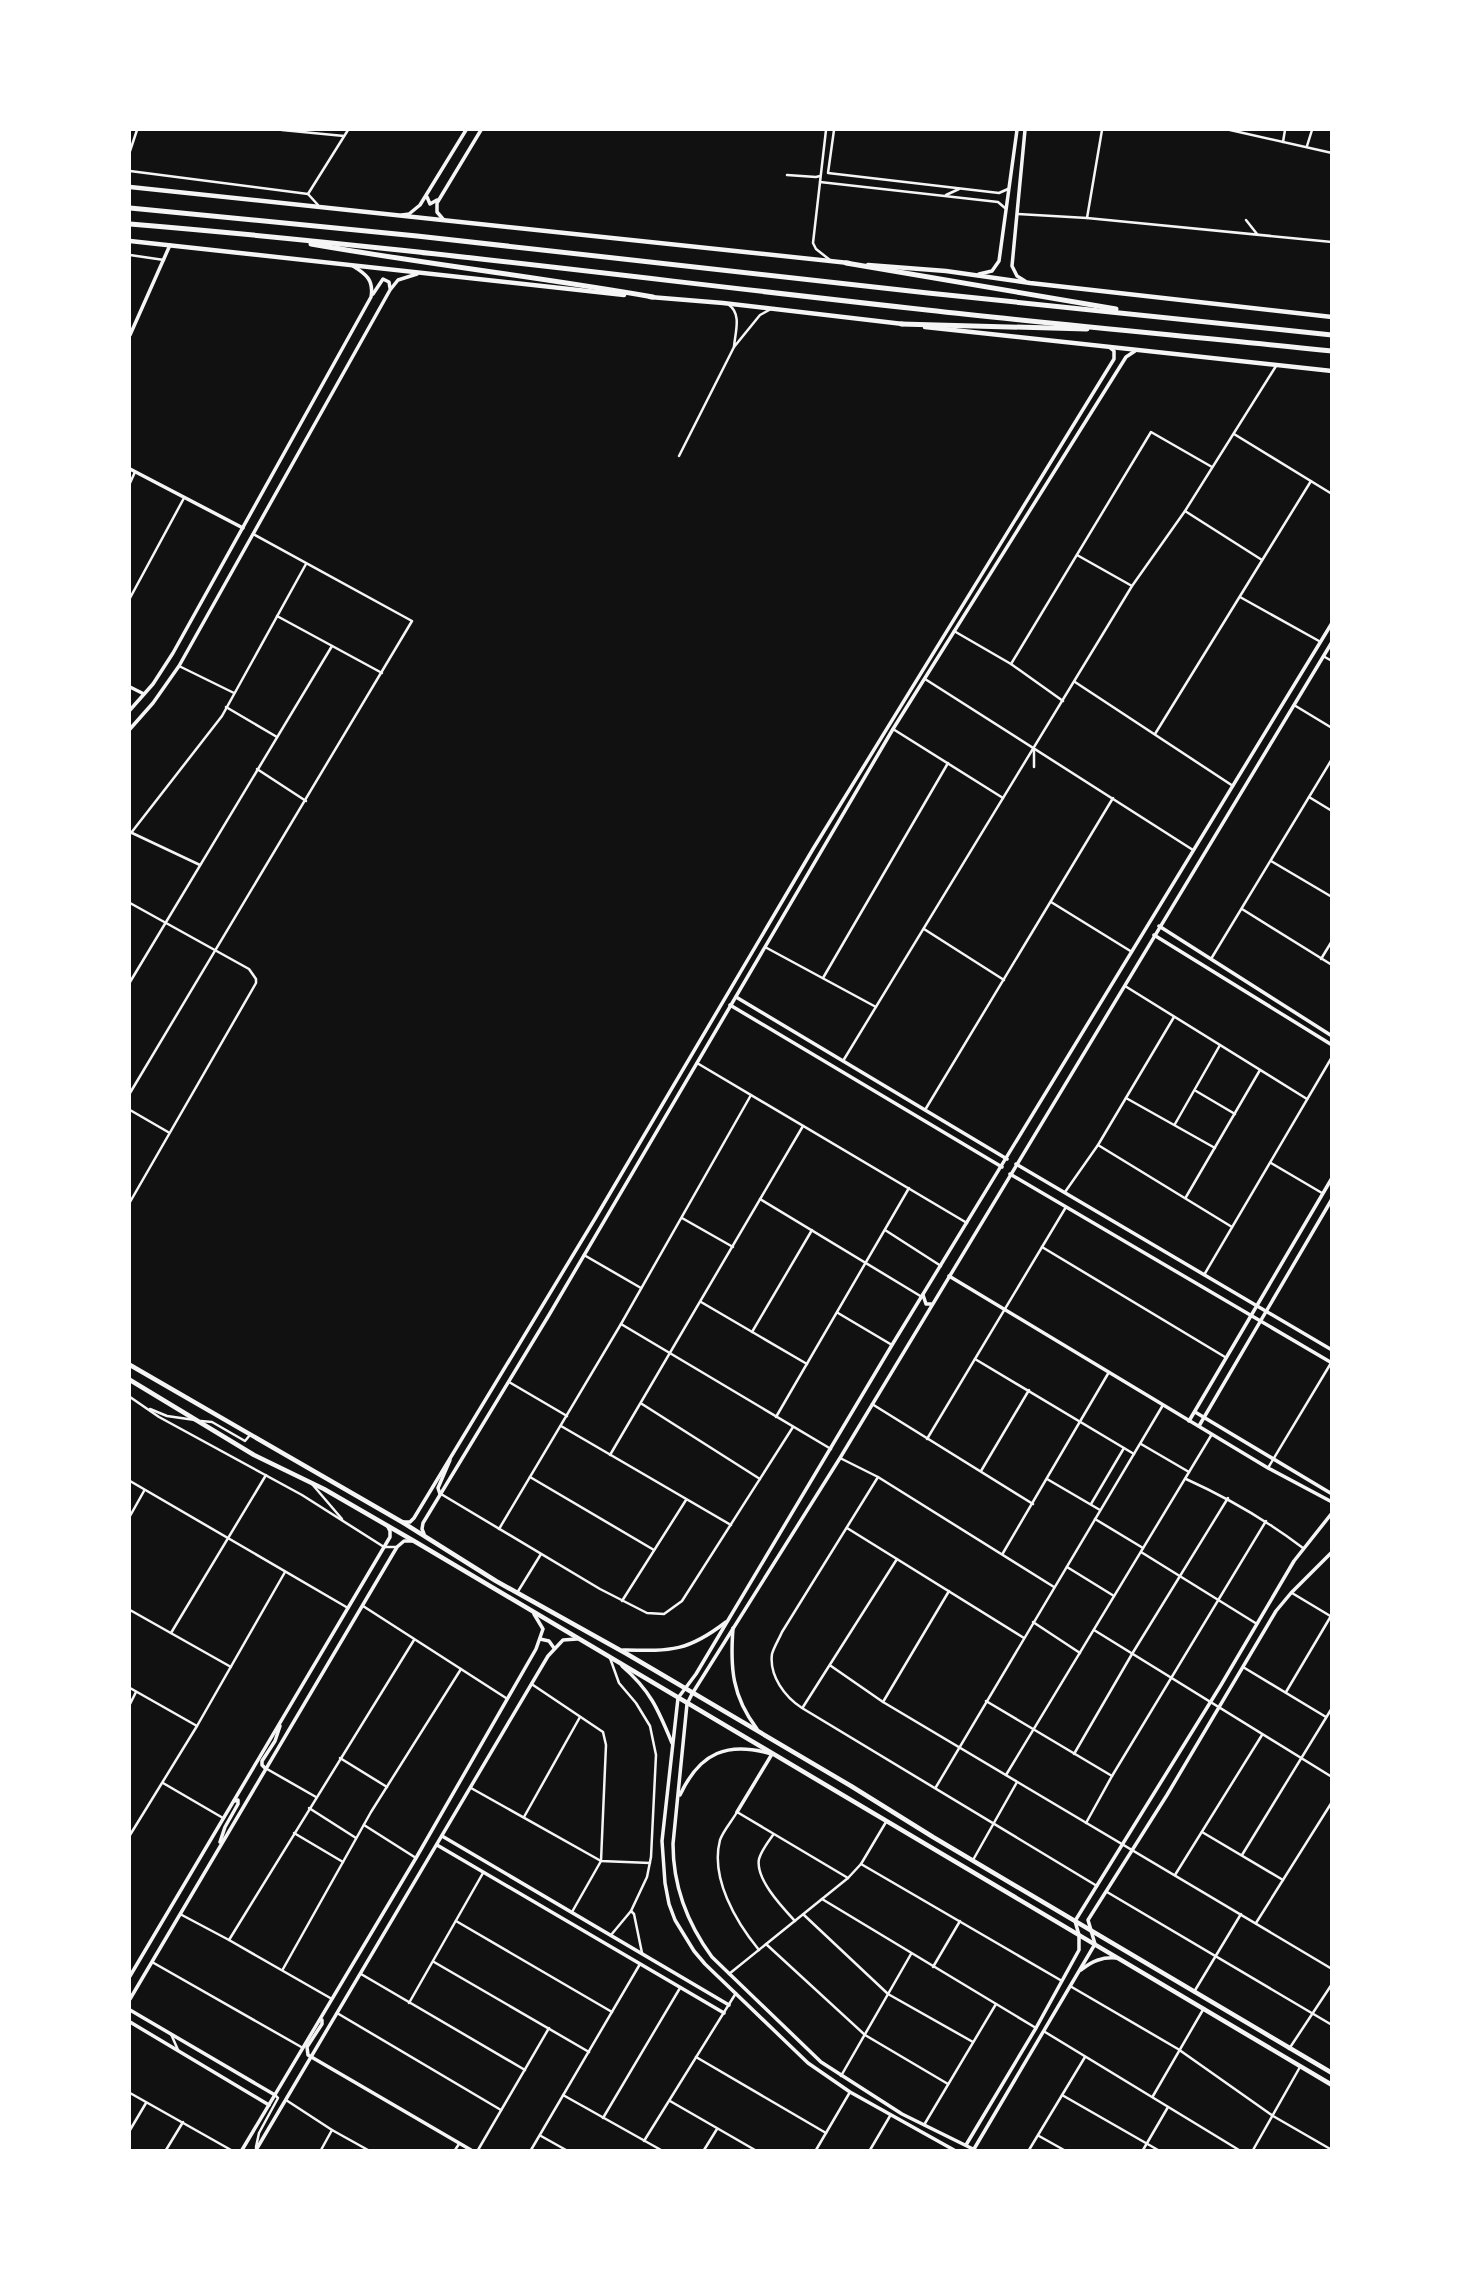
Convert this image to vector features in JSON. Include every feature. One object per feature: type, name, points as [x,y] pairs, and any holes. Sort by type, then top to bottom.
[{"type":"highway","points":[[130,208],[417,236],[1332,335]]},
{"type":"highway","points":[[130,224],[267,236],[928,310],[1332,351]]},
{"type":"highway","points":[[267,236],[377,256],[555,280],[653,298]]},
{"type":"highway","points":[[846,263],[1026,295],[1182,318]]},
{"type":"highway","points":[[901,324],[1132,330]]},
{"type":"main road","points":[[130,187],[971,275],[1332,317]]},
{"type":"main road","points":[[130,241],[653,298],[723,303],[1332,371]]},
{"type":"main road","points":[[130,1365],[426,1536],[517,1593],[620,1650],[1332,2073]]},
{"type":"main road","points":[[130,1380],[254,1455],[310,1482],[414,1541],[1332,2085]]},
{"type":"street","points":[[130,151],[137,130]]},
{"type":"street","points":[[282,130],[344,136]]},
{"type":"street","points":[[308,194],[348,130]]},
{"type":"street","points":[[397,215],[415,210],[466,130]]},
{"type":"street","points":[[449,221],[439,216],[439,198],[481,130]]},
{"type":"street","points":[[826,130],[813,243],[816,249],[830,260]]},
{"type":"street","points":[[828,173],[834,130]]},
{"type":"street","points":[[971,275],[986,273],[996,267],[999,261],[1017,130]]},
{"type":"street","points":[[1025,130],[1012,266],[1017,276],[1030,283]]},
{"type":"street","points":[[1087,218],[1102,130]]},
{"type":"street","points":[[1230,130],[1332,153]]},
{"type":"street","points":[[1283,142],[1285,130]]},
{"type":"street","points":[[1307,148],[1312,130]]},
{"type":"street","points":[[130,171],[308,194],[319,207]]},
{"type":"street","points":[[788,175],[816,177],[828,173],[999,193],[1008,190]]},
{"type":"street","points":[[820,182],[998,202],[1006,209]]},
{"type":"street","points":[[944,196],[957,188]]},
{"type":"street","points":[[427,195],[430,204],[439,198]]},
{"type":"street","points":[[1017,214],[1087,218],[1332,242]]},
{"type":"street","points":[[1246,220],[1258,235]]},
{"type":"street","points":[[130,335],[170,245]]},
{"type":"street","points":[[130,255],[164,260]]},
{"type":"street","points":[[353,265],[370,279],[371,297]]},
{"type":"street","points":[[130,729],[153,703],[179,666],[390,290],[398,280],[418,273]]},
{"type":"street","points":[[130,710],[173,653],[383,279],[389,282],[390,290]]},
{"type":"street","points":[[723,303],[734,307],[737,315],[734,347]]},
{"type":"street","points":[[679,456],[734,347],[760,315],[776,309]]},
{"type":"street","points":[[402,1522],[410,1522],[414,1518],[820,838],[1108,370],[1115,355],[1107,345]]},
{"type":"street","points":[[426,1536],[422,1527],[441,1494],[893,729],[1126,357],[1140,350]]},
{"type":"street","points":[[843,1061],[1132,586],[1185,511],[1277,365]]},
{"type":"street","points":[[1011,664],[1151,432],[1212,467]]},
{"type":"street","points":[[1234,434],[1332,494]]},
{"type":"street","points":[[130,469],[243,528]]},
{"type":"street","points":[[130,483],[135,472]]},
{"type":"street","points":[[1155,734],[1311,481]]},
{"type":"street","points":[[130,598],[184,498]]},
{"type":"street","points":[[1185,511],[1262,560]]},
{"type":"street","points":[[130,1093],[412,621],[253,534]]},
{"type":"street","points":[[1077,555],[1132,586]]},
{"type":"street","points":[[200,864],[130,833],[226,707],[306,564]]},
{"type":"street","points":[[1240,597],[1320,642]]},
{"type":"street","points":[[277,616],[382,673]]},
{"type":"street","points":[[954,2151],[850,2092],[808,2063],[694,1951],[675,1920],[665,1883],[662,1841],[678,1698],[696,1674],[892,1345],[1332,623]]},
{"type":"street","points":[[954,631],[1011,664],[1062,701]]},
{"type":"street","points":[[1332,642],[840,1458],[687,1704],[673,1863],[682,1906],[701,1942],[712,1957],[792,2037],[841,2076],[902,2114],[974,2150],[1095,1944],[1088,1920],[1276,1611],[1332,1552]]},
{"type":"street","points":[[130,982],[332,646]]},
{"type":"street","points":[[1323,656],[1332,661]]},
{"type":"street","points":[[179,666],[234,693]]},
{"type":"street","points":[[925,679],[1194,851]]},
{"type":"street","points":[[1074,681],[1233,786]]},
{"type":"street","points":[[130,687],[144,694]]},
{"type":"street","points":[[1294,705],[1332,728]]},
{"type":"street","points":[[226,707],[276,737]]},
{"type":"street","points":[[893,729],[1003,798]]},
{"type":"street","points":[[1034,748],[1034,767]]},
{"type":"street","points":[[1211,959],[1332,760]]},
{"type":"street","points":[[823,978],[948,763]]},
{"type":"street","points":[[257,769],[306,801]]},
{"type":"street","points":[[1309,797],[1332,811]]},
{"type":"street","points":[[925,1110],[1113,798]]},
{"type":"street","points":[[1270,860],[1332,897]]},
{"type":"street","points":[[1051,902],[1132,952]]},
{"type":"street","points":[[130,903],[249,969],[255,974],[256,983],[130,1202]]},
{"type":"street","points":[[1241,909],[1332,965]]},
{"type":"street","points":[[1159,926],[1332,1036]]},
{"type":"street","points":[[923,929],[1004,979]]},
{"type":"street","points":[[1154,934],[1332,1045]]},
{"type":"street","points":[[1321,959],[1332,941]]},
{"type":"street","points":[[765,946],[876,1007]]},
{"type":"street","points":[[130,970],[135,973]]},
{"type":"street","points":[[1123,985],[1307,1099]]},
{"type":"street","points":[[735,997],[1007,1159]]},
{"type":"street","points":[[723,999],[1002,1167]]},
{"type":"street","points":[[1065,1193],[1098,1145],[1174,1017]]},
{"type":"street","points":[[1175,1124],[1220,1045]]},
{"type":"street","points":[[1204,1275],[1332,1057]]},
{"type":"street","points":[[696,1063],[967,1223]]},
{"type":"street","points":[[1185,1198],[1261,1070]]},
{"type":"street","points":[[1194,1090],[1235,1114]]},
{"type":"street","points":[[499,1529],[642,1288],[751,1095]]},
{"type":"street","points":[[1126,1098],[1215,1148]]},
{"type":"street","points":[[130,1110],[168,1132]]},
{"type":"street","points":[[610,1455],[803,1126]]},
{"type":"street","points":[[1098,1145],[1233,1227]]},
{"type":"street","points":[[1270,1163],[1322,1194]]},
{"type":"street","points":[[1016,1164],[1332,1350]]},
{"type":"street","points":[[1010,1174],[1331,1363],[1268,1468]]},
{"type":"street","points":[[1189,1421],[1332,1178]]},
{"type":"street","points":[[776,1417],[909,1188]]},
{"type":"street","points":[[760,1199],[922,1296],[927,1305],[932,1304]]},
{"type":"street","points":[[1199,1426],[1332,1199]]},
{"type":"street","points":[[927,1439],[1066,1207]]},
{"type":"street","points":[[682,1218],[733,1247]]},
{"type":"street","points":[[752,1332],[812,1230]]},
{"type":"street","points":[[884,1230],[941,1266]]},
{"type":"street","points":[[1042,1247],[1228,1356],[1235,1364]]},
{"type":"street","points":[[584,1255],[642,1288]]},
{"type":"street","points":[[950,1276],[1268,1468],[1332,1502]]},
{"type":"street","points":[[701,1301],[807,1364]]},
{"type":"street","points":[[837,1312],[892,1345]]},
{"type":"street","points":[[911,1315],[917,1316],[919,1325]]},
{"type":"street","points":[[621,1324],[831,1448]]},
{"type":"street","points":[[975,1359],[1134,1454]]},
{"type":"street","points":[[1002,1555],[1109,1372]]},
{"type":"street","points":[[509,1382],[567,1416]]},
{"type":"street","points":[[981,1471],[1029,1390]]},
{"type":"street","points":[[130,1397],[384,1547],[397,1547]]},
{"type":"street","points":[[640,1403],[760,1479]]},
{"type":"street","points":[[872,1404],[1033,1504]]},
{"type":"street","points":[[935,1788],[1163,1405]]},
{"type":"street","points":[[144,1407],[167,1416],[212,1422],[245,1441],[251,1434]]},
{"type":"street","points":[[1195,1412],[1332,1494]]},
{"type":"street","points":[[561,1426],[731,1525]]},
{"type":"street","points":[[452,1455],[437,1489],[441,1494],[622,1601],[647,1613],[664,1614],[682,1601],[793,1427]]},
{"type":"street","points":[[1006,1775],[1212,1434]]},
{"type":"street","points":[[1140,1443],[1189,1472]]},
{"type":"street","points":[[1091,1504],[1124,1448]]},
{"type":"street","points":[[840,1458],[878,1478],[1054,1587]]},
{"type":"street","points":[[171,1633],[266,1475]]},
{"type":"street","points":[[530,1477],[654,1550]]},
{"type":"street","points":[[878,1478],[782,1632],[772,1654],[780,1687],[802,1708],[1097,1886]]},
{"type":"street","points":[[1047,1479],[1100,1510]]},
{"type":"street","points":[[1185,1479],[1228,1498],[1303,1548]]},
{"type":"street","points":[[130,1481],[227,1540],[348,1608]]},
{"type":"street","points":[[310,1482],[345,1522]]},
{"type":"street","points":[[130,1516],[144,1491]]},
{"type":"street","points":[[1074,1754],[1228,1498]]},
{"type":"street","points":[[622,1601],[686,1500]]},
{"type":"street","points":[[966,2145],[1079,1950],[1075,1921],[1303,1548],[1332,1513]]},
{"type":"street","points":[[1095,1519],[1257,1624]]},
{"type":"street","points":[[1086,1823],[1266,1521]]},
{"type":"street","points":[[130,1976],[384,1547],[390,1534],[386,1525]]},
{"type":"street","points":[[846,1528],[1024,1638]]},
{"type":"street","points":[[130,1998],[397,1547],[404,1541],[414,1541]]},
{"type":"street","points":[[517,1593],[541,1554]]},
{"type":"street","points":[[802,1708],[897,1559]]},
{"type":"street","points":[[1326,1559],[1332,1562]]},
{"type":"street","points":[[1067,1567],[1114,1596]]},
{"type":"street","points":[[130,1835],[197,1726],[285,1572]]},
{"type":"street","points":[[883,1702],[949,1591]]},
{"type":"street","points":[[1285,1693],[1331,1617],[1291,1593]]},
{"type":"street","points":[[363,1606],[506,1698]]},
{"type":"street","points":[[130,1610],[231,1667]]},
{"type":"street","points":[[242,2151],[416,1858],[540,1639],[542,1629],[534,1614]]},
{"type":"street","points":[[620,1650],[682,1649],[709,1636],[728,1621]]},
{"type":"street","points":[[1034,1622],[1080,1653]]},
{"type":"street","points":[[733,1627],[733,1684],[745,1713],[760,1734]]},
{"type":"street","points":[[1094,1630],[1332,1777]]},
{"type":"street","points":[[540,1639],[549,1641],[554,1648]]},
{"type":"street","points":[[256,2151],[554,1648],[563,1640],[577,1639]]},
{"type":"street","points":[[229,1940],[293,1832],[414,1640]]},
{"type":"street","points":[[610,1658],[619,1683],[650,1726],[656,1755],[647,1877],[632,1911],[611,1935]]},
{"type":"street","points":[[620,1664],[649,1692],[673,1745]]},
{"type":"street","points":[[831,1666],[883,1702],[959,1748],[1332,1969]]},
{"type":"street","points":[[1243,1667],[1326,1717]]},
{"type":"street","points":[[283,1969],[356,1838],[461,1669]]},
{"type":"street","points":[[532,1684],[603,1732],[606,1745],[601,1861],[572,1912]]},
{"type":"street","points":[[130,1688],[197,1726]]},
{"type":"street","points":[[130,1704],[136,1692]]},
{"type":"street","points":[[986,1701],[1032,1731],[1112,1776]]},
{"type":"street","points":[[1242,1855],[1332,1708]]},
{"type":"street","points":[[283,1717],[275,1741],[262,1763],[316,1797]]},
{"type":"street","points":[[524,1817],[580,1717]]},
{"type":"street","points":[[1175,1875],[1262,1734]]},
{"type":"street","points":[[678,1801],[687,1780],[697,1766],[713,1754],[733,1748],[751,1748],[772,1754],[720,1840],[719,1867],[722,1887],[746,1935],[759,1950]]},
{"type":"street","points":[[340,1758],[387,1787]]},
{"type":"street","points":[[162,1782],[223,1818]]},
{"type":"street","points":[[973,1860],[1017,1782]]},
{"type":"street","points":[[471,1788],[601,1861],[650,1863]]},
{"type":"street","points":[[219,1847],[225,1827],[238,1804],[237,1799],[233,1801]]},
{"type":"street","points":[[1256,1923],[1332,1802]]},
{"type":"street","points":[[309,1808],[356,1838]]},
{"type":"street","points":[[737,1812],[848,1878]]},
{"type":"street","points":[[729,1974],[848,1878],[861,1864],[886,1822]]},
{"type":"street","points":[[364,1825],[416,1858]]},
{"type":"street","points":[[293,1832],[343,1862]]},
{"type":"street","points":[[1201,1832],[1283,1881]]},
{"type":"street","points":[[773,1835],[759,1858],[759,1867],[768,1888],[795,1921]]},
{"type":"street","points":[[442,1836],[729,2005]]},
{"type":"street","points":[[436,1845],[724,2013]]},
{"type":"street","points":[[861,1864],[1062,1981]]},
{"type":"street","points":[[409,2003],[435,1962],[483,1873]]},
{"type":"street","points":[[1107,1892],[1332,2025]]},
{"type":"street","points":[[822,1899],[1036,2028]]},
{"type":"street","points":[[632,1911],[642,1953]]},
{"type":"street","points":[[180,1914],[283,1969],[332,1999]]},
{"type":"street","points":[[803,1914],[888,1994],[973,2042]]},
{"type":"street","points":[[1194,1993],[1241,1914]]},
{"type":"street","points":[[456,1921],[612,2012]]},
{"type":"street","points":[[933,1967],[960,1922]]},
{"type":"street","points":[[766,1944],[865,2035],[948,2084]]},
{"type":"street","points":[[841,2076],[911,1954]]},
{"type":"street","points":[[1077,1973],[1101,1958],[1119,1958]]},
{"type":"street","points":[[152,1962],[303,2048]]},
{"type":"street","points":[[435,1962],[589,2052]]},
{"type":"street","points":[[531,2151],[640,1964]]},
{"type":"street","points":[[361,1974],[525,2070]]},
{"type":"street","points":[[1289,2049],[1332,1984]]},
{"type":"street","points":[[1070,1986],[1178,2049],[1273,2116],[1332,2150]]},
{"type":"street","points":[[603,2118],[680,1988]]},
{"type":"street","points":[[644,2141],[736,1993]]},
{"type":"street","points":[[924,2125],[996,2004]]},
{"type":"street","points":[[1152,2097],[1204,2008]]},
{"type":"street","points":[[130,2010],[278,2098],[259,2133],[256,2151]]},
{"type":"street","points":[[337,2013],[501,2110]]},
{"type":"street","points":[[322,2016],[322,2024],[307,2047],[306,2052],[311,2057],[471,2151]]},
{"type":"street","points":[[130,2022],[269,2105]]},
{"type":"street","points":[[478,2151],[549,2028]]},
{"type":"street","points":[[1044,2032],[1239,2151]]},
{"type":"street","points":[[170,2033],[178,2050]]},
{"type":"street","points":[[696,2057],[826,2133]]},
{"type":"street","points":[[1029,2151],[1085,2057]]},
{"type":"street","points":[[1253,2151],[1300,2067]]},
{"type":"street","points":[[816,2151],[850,2092]]},
{"type":"street","points":[[130,2093],[231,2151]]},
{"type":"street","points":[[564,2095],[661,2151]]},
{"type":"street","points":[[1062,2095],[1158,2151]]},
{"type":"street","points":[[286,2100],[368,2151]]},
{"type":"street","points":[[669,2101],[755,2151]]},
{"type":"street","points":[[130,2130],[146,2102]]},
{"type":"street","points":[[1143,2151],[1168,2107]]},
{"type":"street","points":[[870,2151],[890,2116]]},
{"type":"street","points":[[166,2151],[183,2122]]},
{"type":"street","points":[[704,2151],[717,2129]]},
{"type":"street","points":[[321,2151],[332,2130]]},
{"type":"street","points":[[540,2136],[566,2151]]},
{"type":"street","points":[[1038,2136],[1064,2151]]},
{"type":"street","points":[[455,2151],[459,2144]]}]
